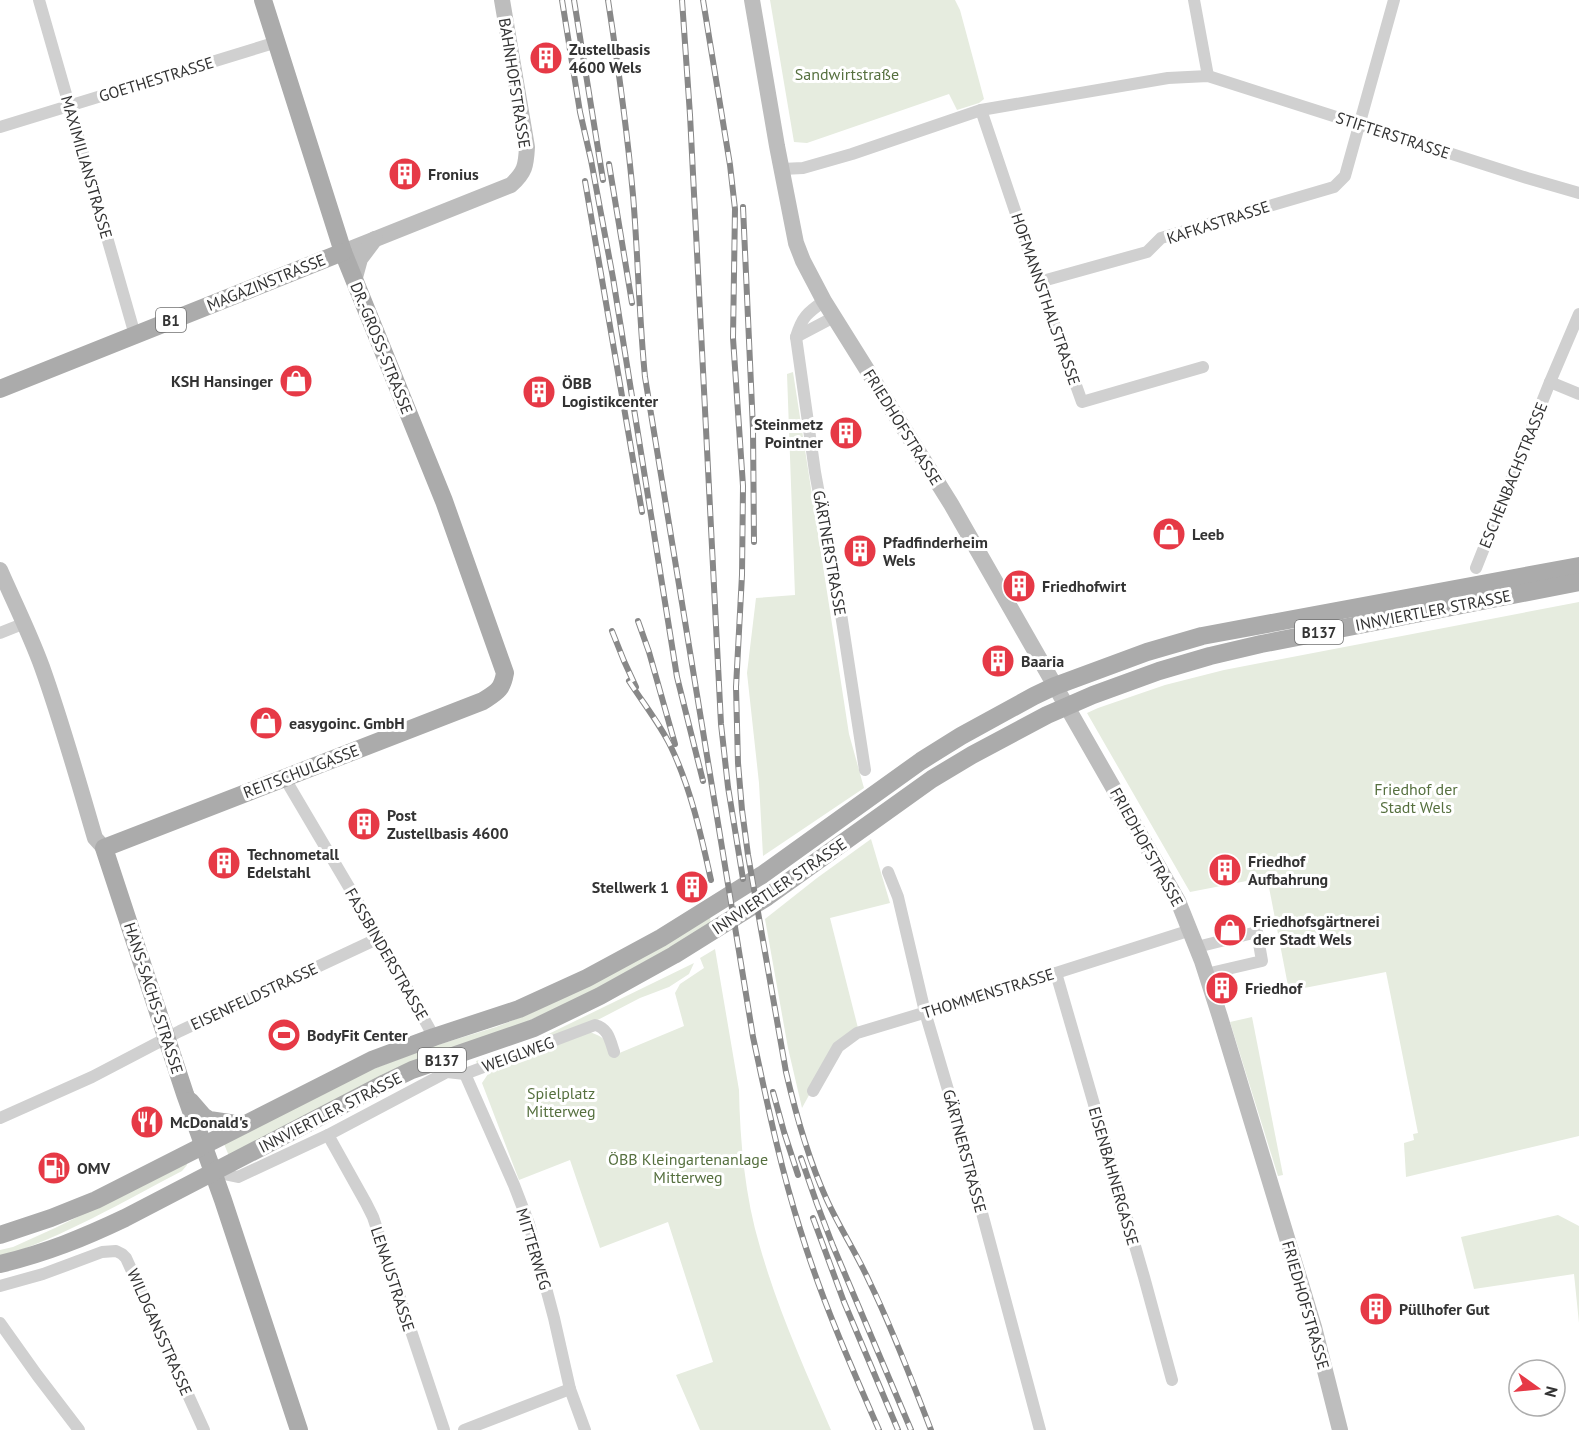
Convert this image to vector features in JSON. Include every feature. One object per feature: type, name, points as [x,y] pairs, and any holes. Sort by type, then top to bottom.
[{"type":"main road","name":"DR.-GROSS-STRASSE","points":[[263,0],[343,252],[444,501],[499,654],[505,673],[503,684],[497,692]]},
{"type":"main road","name":"MAGAZINSTRASSE","points":[[0,389],[343,252]]},
{"type":"main road","name":"INNVIERTLER STRASSE","points":[[0,1235],[96,1200],[372,1060],[519,1009],[587,978],[661,938],[762,875],[911,768],[961,736],[1055,686],[1147,652],[1202,636],[1579,566]]},
{"type":"main road","name":"INNVIERTLER STRASSE","points":[[0,1264],[43,1253],[82,1239],[412,1070],[534,1028],[600,996],[674,955],[767,897],[932,779],[1047,715],[1093,695],[1159,671],[1261,644],[1579,582]]},
{"type":"main road","name":"REITSCHULGASSE","points":[[104,848],[483,701],[497,692]]},
{"type":"main road","name":"HANS-SACHS-STRASSE","points":[[104,848],[299,1430]]},
{"type":"main road","points":[[185,1094],[209,1120],[243,1125]]},
{"type":"street","name":"MAXIMILIANSTRASSE","points":[[39,0],[135,335]]},
{"type":"street","name":"BAHNHOFSTRASSE","points":[[502,0],[527,147],[526,167]]},
{"type":"street","points":[[752,0],[796,243],[803,261],[834,317],[796,337]]},
{"type":"street","points":[[782,169],[803,168],[852,154],[981,110],[1168,78],[1208,76],[1194,0]]},
{"type":"street","name":"KAFKASTRASSE","points":[[1039,282],[1141,254],[1147,252],[1161,238],[1334,187],[1345,176],[1394,0]]},
{"type":"street","name":"GOETHESTRASSE","points":[[0,127],[277,42]]},
{"type":"street","name":"STIFTERSTRASSE","points":[[1208,76],[1579,193]]},
{"type":"street","name":"HOFMANNSTHALSTRASSE","points":[[981,110],[1082,402],[1203,367]]},
{"type":"street","name":"MAGAZINSTRASSE","points":[[343,252],[511,185],[526,167]]},
{"type":"street","points":[[354,281],[360,259],[375,239]]},
{"type":"street","points":[[796,337],[801,322],[811,310],[824,301]]},
{"type":"street","name":"ESCHENBACHSTRASSE","points":[[1476,568],[1579,314]]},
{"type":"street","name":"FRIEDHOFSTRASSE","points":[[834,317],[951,504],[1178,901],[1206,974],[1314,1327],[1340,1430]]},
{"type":"street","name":"GÄRTNERSTRASSE","points":[[796,337],[815,472],[841,614],[865,770]]},
{"type":"street","name":"ESCHENBACHSTRASSE","points":[[1550,382],[1579,394]]},
{"type":"street","name":"HANS-SACHS-STRASSE","points":[[0,570],[42,666],[96,838],[104,848]]},
{"type":"street","points":[[0,633],[24,623]]},
{"type":"street","name":"FASSBINDERSTRASSE","points":[[284,777],[379,938],[434,1037]]},
{"type":"street","name":"GÄRTNERSTRASSE","points":[[888,872],[898,897],[925,1012],[959,1127],[1040,1430]]},
{"type":"street","name":"THOMMENSTRASSE","points":[[813,1091],[838,1047],[856,1033],[1191,930]]},
{"type":"street","points":[[1197,947],[1257,932],[1262,960],[1206,974]]},
{"type":"street","name":"EISENFELDSTRASSE","points":[[0,1118],[92,1077],[167,1038],[379,938]]},
{"type":"street","name":"EISENBAHNERGASSE","points":[[1056,973],[1172,1380]]},
{"type":"street","name":"WEIGLWEG","points":[[213,1172],[238,1177],[328,1135],[447,1072],[465,1074],[595,1025],[601,1026],[606,1031],[614,1052]]},
{"type":"street","name":"MITTERWEG","points":[[465,1074],[529,1224],[570,1389],[585,1430]]},
{"type":"street","name":"LENAUSTRASSE","points":[[328,1135],[373,1217],[444,1430]]},
{"type":"street","name":"WILDGANSSTRASSE","points":[[0,1286],[43,1274],[102,1252],[116,1251],[122,1254],[126,1258],[204,1430]]},
{"type":"street","points":[[0,1323],[79,1430]]},
{"type":"street","points":[[464,1430],[570,1389]]},
{"type":"green space","name":"Sandwirtstraße","points":[[770,0],[955,0],[960,10],[984,99],[979,103],[957,110],[949,94],[807,143],[794,142]]},
{"type":"green space","points":[[793,372],[849,734],[864,788],[763,856],[759,783],[747,673],[756,598],[795,595],[787,374]]},
{"type":"green space","name":"Friedhof der Stadt Wels","points":[[1579,602],[1579,1136],[1406,1177],[1404,1143],[1414,1140],[1413,1134],[1418,1133],[1386,972],[1289,991],[1267,877],[1190,892],[1087,713],[1165,685],[1224,670]]},
{"type":"green space","points":[[871,839],[890,903],[830,918],[858,1028],[839,1040],[802,1108],[788,1048],[765,919]]},
{"type":"green space","points":[[710,917],[711,925],[579,998],[229,1156],[224,1144],[352,1077],[529,1014]]},
{"type":"green space","name":"ÖBB Kleingartenanlage Mitterweg","points":[[715,949],[739,1090],[744,1169],[755,1228],[784,1317],[831,1430],[700,1430],[676,1375],[713,1362],[668,1222],[600,1248],[570,1160],[519,1180],[482,1083],[492,1068],[590,1032],[605,1040],[617,1054],[684,1026],[675,993],[680,984],[704,968],[700,958]]},
{"type":"green space","points":[[694,963],[689,974],[669,987],[640,998],[588,1025],[478,1066],[476,1061],[528,1044]]},
{"type":"green space","points":[[1252,1017],[1283,1175],[1278,1176],[1230,1022]]},
{"type":"green space","points":[[187,1163],[182,1171],[92,1218],[46,1240],[0,1257],[0,1250],[13,1247],[55,1228]]},
{"type":"green space","points":[[1558,1215],[1579,1226],[1579,1323],[1574,1274],[1474,1289],[1461,1237]]},
{"type":"railway","points":[[562,0],[580,112],[613,278],[677,677],[703,781]]},
{"type":"railway","points":[[574,0],[603,180]]},
{"type":"railway","points":[[608,0],[631,170],[645,377],[753,1037],[780,1158],[808,1255],[879,1430]]},
{"type":"railway","points":[[682,0],[690,115],[721,724],[728,787],[743,879]]},
{"type":"railway","points":[[703,0],[735,209],[733,338],[743,486],[742,575],[736,687],[738,763],[748,855],[786,1072],[803,1136],[826,1198],[887,1319],[931,1430]]},
{"type":"railway","points":[[609,164],[632,303]]},
{"type":"railway","points":[[585,181],[642,512]]},
{"type":"railway","points":[[743,207],[753,429],[754,542]]},
{"type":"railway","points":[[638,621],[675,744]]},
{"type":"railway","points":[[612,631],[636,687]]},
{"type":"railway","points":[[629,681],[662,730],[678,763],[695,812],[711,880]]},
{"type":"railway","points":[[773,1092],[798,1175]]},
{"type":"railway","points":[[801,1158],[833,1246],[911,1430]]},
{"type":"railway","points":[[813,1218],[844,1302],[898,1430]]},
{"type":"place","name":"Zustellbasis 4600 Wels","points":[[546,58]]},
{"type":"place","name":"Fronius","points":[[405,174]]},
{"type":"place","name":"KSH Hansinger","points":[[296,381]]},
{"type":"place","name":"ÖBB Logistikcenter","points":[[539,392]]},
{"type":"place","name":"Steinmetz Pointner","points":[[846,433]]},
{"type":"place","name":"Leeb","points":[[1169,534]]},
{"type":"place","name":"Pfadfinderheim Wels","points":[[860,551]]},
{"type":"place","name":"Friedhofwirt","points":[[1019,586]]},
{"type":"place","name":"Baaria","points":[[998,661]]},
{"type":"place","name":"easygoinc. GmbH","points":[[266,723]]},
{"type":"place","name":"Post Zustellbasis 4600","points":[[364,824]]},
{"type":"place","name":"Technometall Edelstahl","points":[[224,863]]},
{"type":"place","name":"Friedhof Aufbahrung","points":[[1225,870]]},
{"type":"place","name":"Stellwerk 1","points":[[692,887]]},
{"type":"place","name":"Friedhofsgärtnerei der Stadt Wels","points":[[1230,930]]},
{"type":"place","name":"Friedhof","points":[[1222,988]]},
{"type":"place","name":"BodyFit Center","points":[[284,1035]]},
{"type":"place","name":"McDonald's","points":[[147,1122]]},
{"type":"place","name":"OMV","points":[[54,1168]]},
{"type":"place","name":"Püllhofer Gut","points":[[1376,1309]]},
{"type":"park label","name":"Spielplatz Mitterweg","points":[[561,1102]]}]
